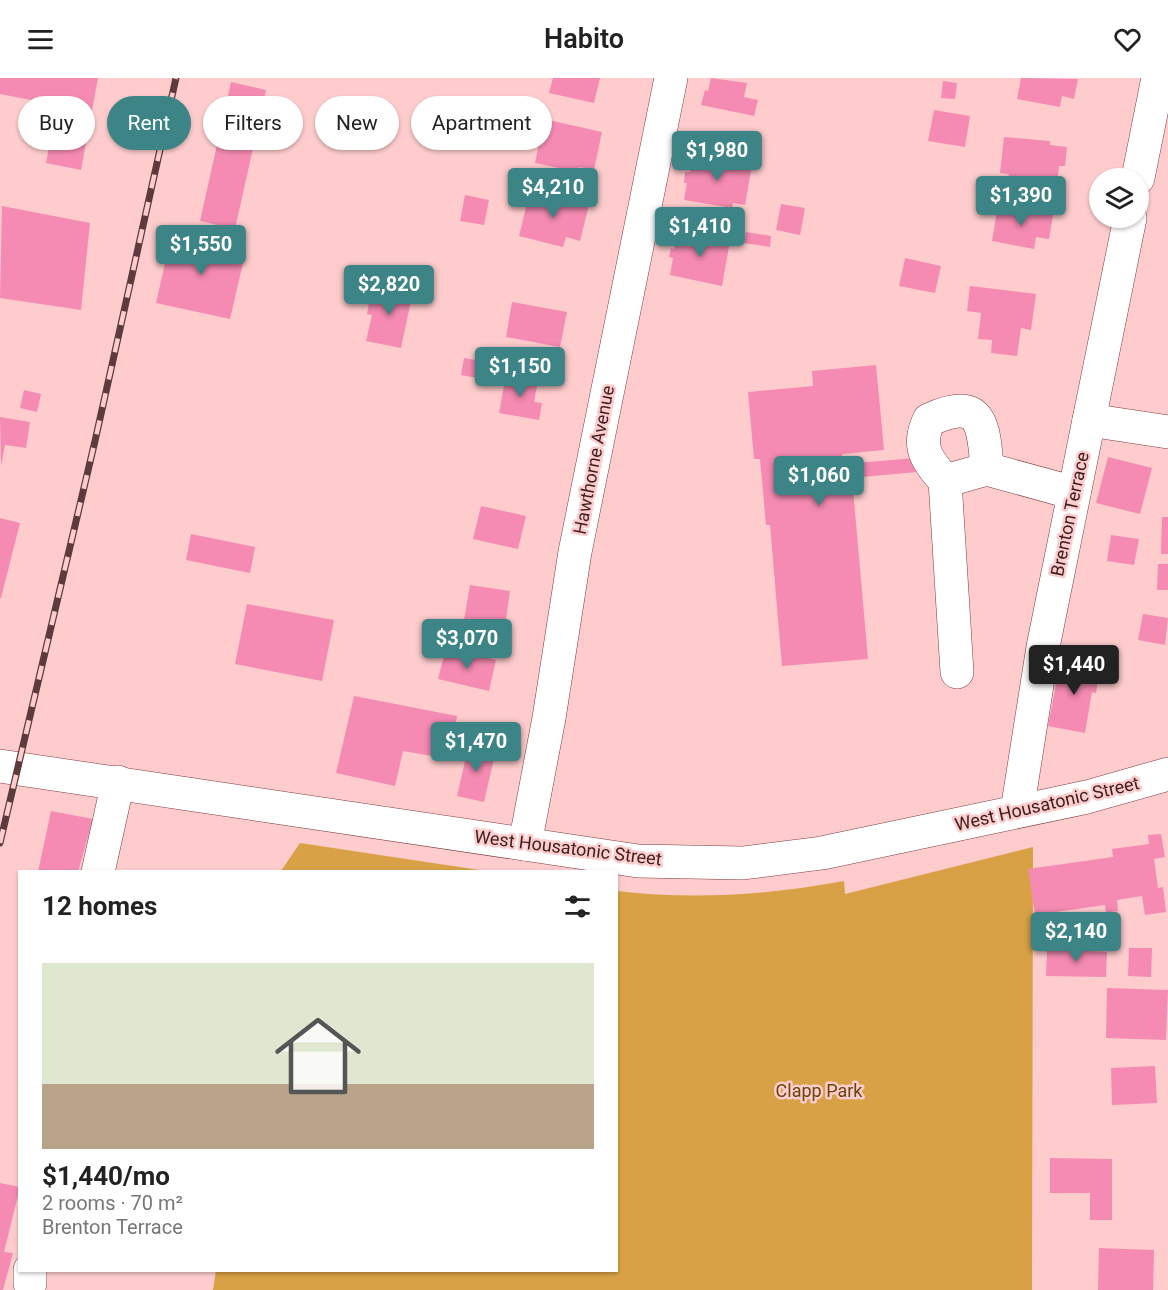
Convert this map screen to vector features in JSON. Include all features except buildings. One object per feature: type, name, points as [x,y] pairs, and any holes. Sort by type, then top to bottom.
[{"type":"main road","name":"Hawthorne Avenue","points":[[525,844],[549,718],[575,552],[671,78]]},
{"type":"main road","points":[[1140,168],[1158,78]]},
{"type":"main road","name":"Brenton Terrace","points":[[1017,811],[1043,647],[1128,228]]},
{"type":"main road","points":[[957,672],[945,482],[927,460],[922,436],[929,420],[950,410],[970,413],[984,427],[987,469]]},
{"type":"main road","points":[[1089,420],[1168,432]]},
{"type":"main road","points":[[945,482],[987,469],[1074,493]]},
{"type":"main road","name":"West Housatonic Street","points":[[0,766],[638,861],[743,862],[822,853],[1087,797],[1168,774]]},
{"type":"main road","points":[[98,870],[118,782]]},
{"type":"green space","points":[[300,843],[479,870],[282,870]]},
{"type":"green space","name":"Clapp Park","points":[[1033,847],[1032,1290],[213,1290],[216,1272],[618,1272],[618,891],[645,894],[730,895],[787,890],[844,881],[845,894]]},
{"type":"railway","points":[[0,843],[95,441],[176,78]]}]
